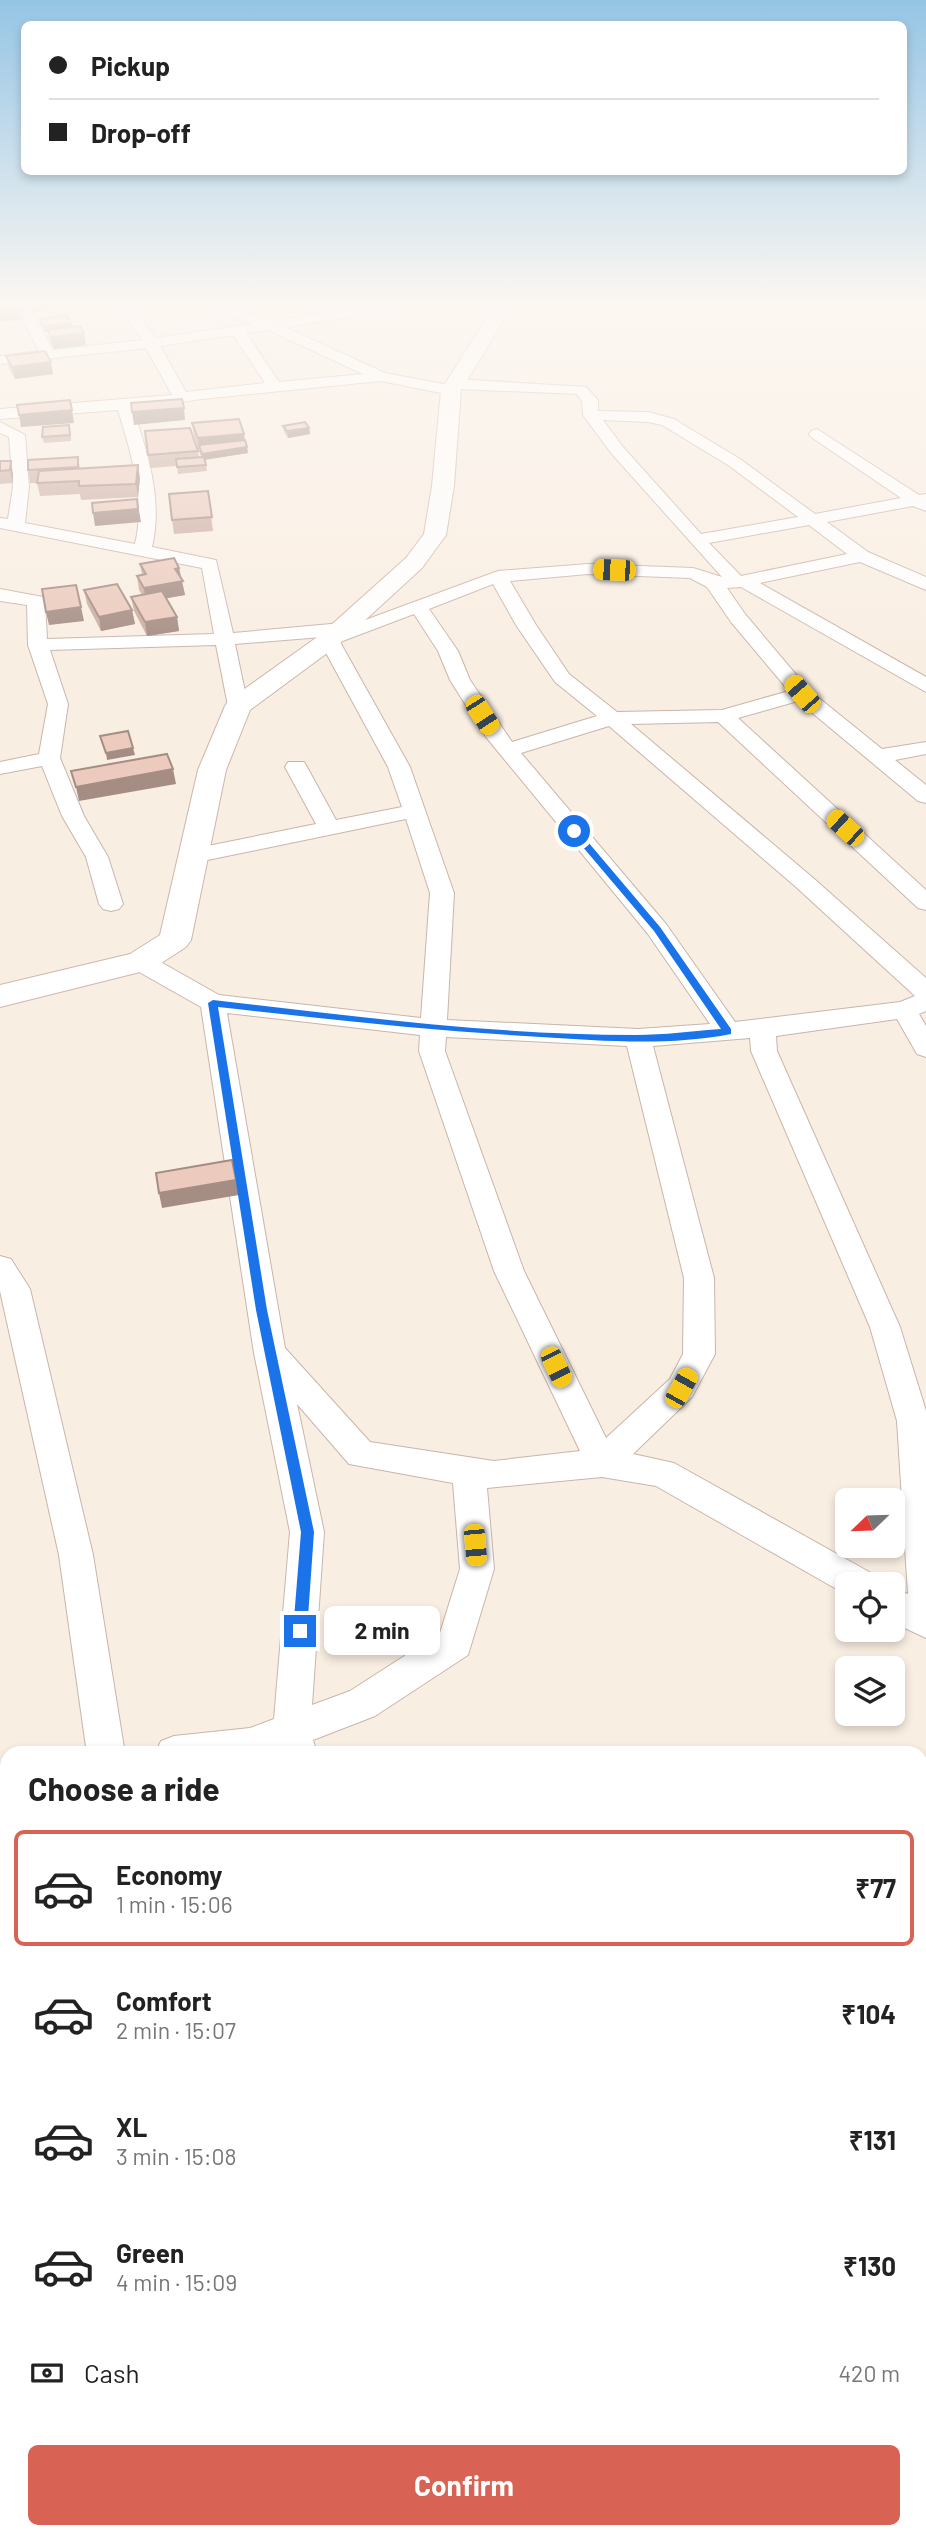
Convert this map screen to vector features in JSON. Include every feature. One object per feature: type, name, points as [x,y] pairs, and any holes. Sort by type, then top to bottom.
[{"type":"main road","points":[[0,996],[141,962],[175,940],[212,770],[238,706],[336,634],[414,563],[435,535],[449,425]]},
{"type":"street","points":[[130,425],[143,474],[149,523],[142,551]]},
{"type":"street","points":[[599,425],[617,450],[697,540],[741,581],[786,608],[870,651],[926,686]]},
{"type":"street","points":[[674,425],[734,462],[862,556],[926,584]]},
{"type":"street","points":[[0,427],[18,435],[21,487],[8,525],[210,564],[238,706]]},
{"type":"street","points":[[817,435],[922,502]]},
{"type":"street","points":[[697,540],[810,518],[922,502]]},
{"type":"street","points":[[38,645],[336,634],[498,576],[588,569],[693,573],[714,583],[741,581],[862,556]]},
{"type":"street","points":[[498,576],[526,625],[562,678],[804,882],[926,992]]},
{"type":"street","points":[[714,583],[737,618],[802,694],[926,796]]},
{"type":"street","points":[[0,595],[36,601],[38,645],[58,704],[49,758],[73,816],[97,857],[111,904]]},
{"type":"street","points":[[418,606],[448,651],[460,680],[507,750],[657,929],[728,1031]]},
{"type":"street","points":[[336,634],[399,766],[442,893],[432,1051],[509,1271],[602,1463]]},
{"type":"street","points":[[507,750],[612,718],[723,716],[802,694]]},
{"type":"street","points":[[723,716],[926,903]]},
{"type":"street","points":[[878,756],[926,748]]},
{"type":"street","points":[[0,768],[49,758]]},
{"type":"street","points":[[296,767],[329,828]]},
{"type":"street","points":[[193,856],[414,811]]},
{"type":"street","points":[[141,962],[213,1003],[434,1028],[638,1038],[762,1029],[915,1006],[926,1048]]},
{"type":"street","points":[[213,1003],[270,1353],[307,1532],[295,1742]]},
{"type":"street","points":[[762,1029],[764,1051],[885,1327],[913,1421],[926,1600]]},
{"type":"street","points":[[602,1463],[681,1388],[699,1354],[699,1278],[638,1038]]},
{"type":"street","points":[[0,1267],[15,1289],[76,1555],[105,1746]]},
{"type":"street","points":[[270,1353],[361,1454],[494,1475],[602,1463],[662,1473],[838,1572]]},
{"type":"street","points":[[250,1746],[295,1742],[362,1704],[455,1643],[477,1569],[469,1471]]},
{"type":"street","points":[[905,1610],[926,1622]]},
{"type":"building","points":[[69,425],[70,435],[42,437],[43,427]]},
{"type":"building","points":[[193,425],[241,425],[244,434],[198,438]]},
{"type":"building","points":[[307,425],[309,428],[287,431],[283,426]]},
{"type":"building","points":[[190,428],[198,451],[148,455],[145,431]]},
{"type":"building","points":[[245,440],[247,447],[202,454],[199,445]]},
{"type":"building","points":[[78,457],[78,467],[28,470],[28,460]]},
{"type":"building","points":[[204,457],[206,465],[177,467],[176,459]]},
{"type":"building","points":[[0,461],[11,461],[10,470],[0,471]]},
{"type":"building","points":[[138,465],[136,484],[79,486],[79,481],[37,483],[39,471]]},
{"type":"building","points":[[208,491],[212,517],[172,520],[169,494]]},
{"type":"building","points":[[137,499],[138,509],[93,513],[92,503]]},
{"type":"building","points":[[174,558],[179,568],[175,569],[183,581],[144,588],[137,576],[146,574],[140,564]]},
{"type":"building","points":[[117,584],[132,610],[99,617],[84,590]]},
{"type":"building","points":[[76,585],[81,607],[46,612],[42,589]]},
{"type":"building","points":[[162,591],[177,617],[145,622],[131,597]]},
{"type":"building","points":[[128,731],[133,748],[106,753],[100,736]]},
{"type":"building","points":[[167,754],[173,769],[76,787],[71,771]]},
{"type":"building","points":[[232,1160],[236,1180],[159,1193],[156,1173]]},
{"type":"route","points":[[300,1631],[307,1532],[261,1310],[213,1003],[434,1028],[585,1037],[638,1038],[728,1031],[657,929],[574,831]]}]
